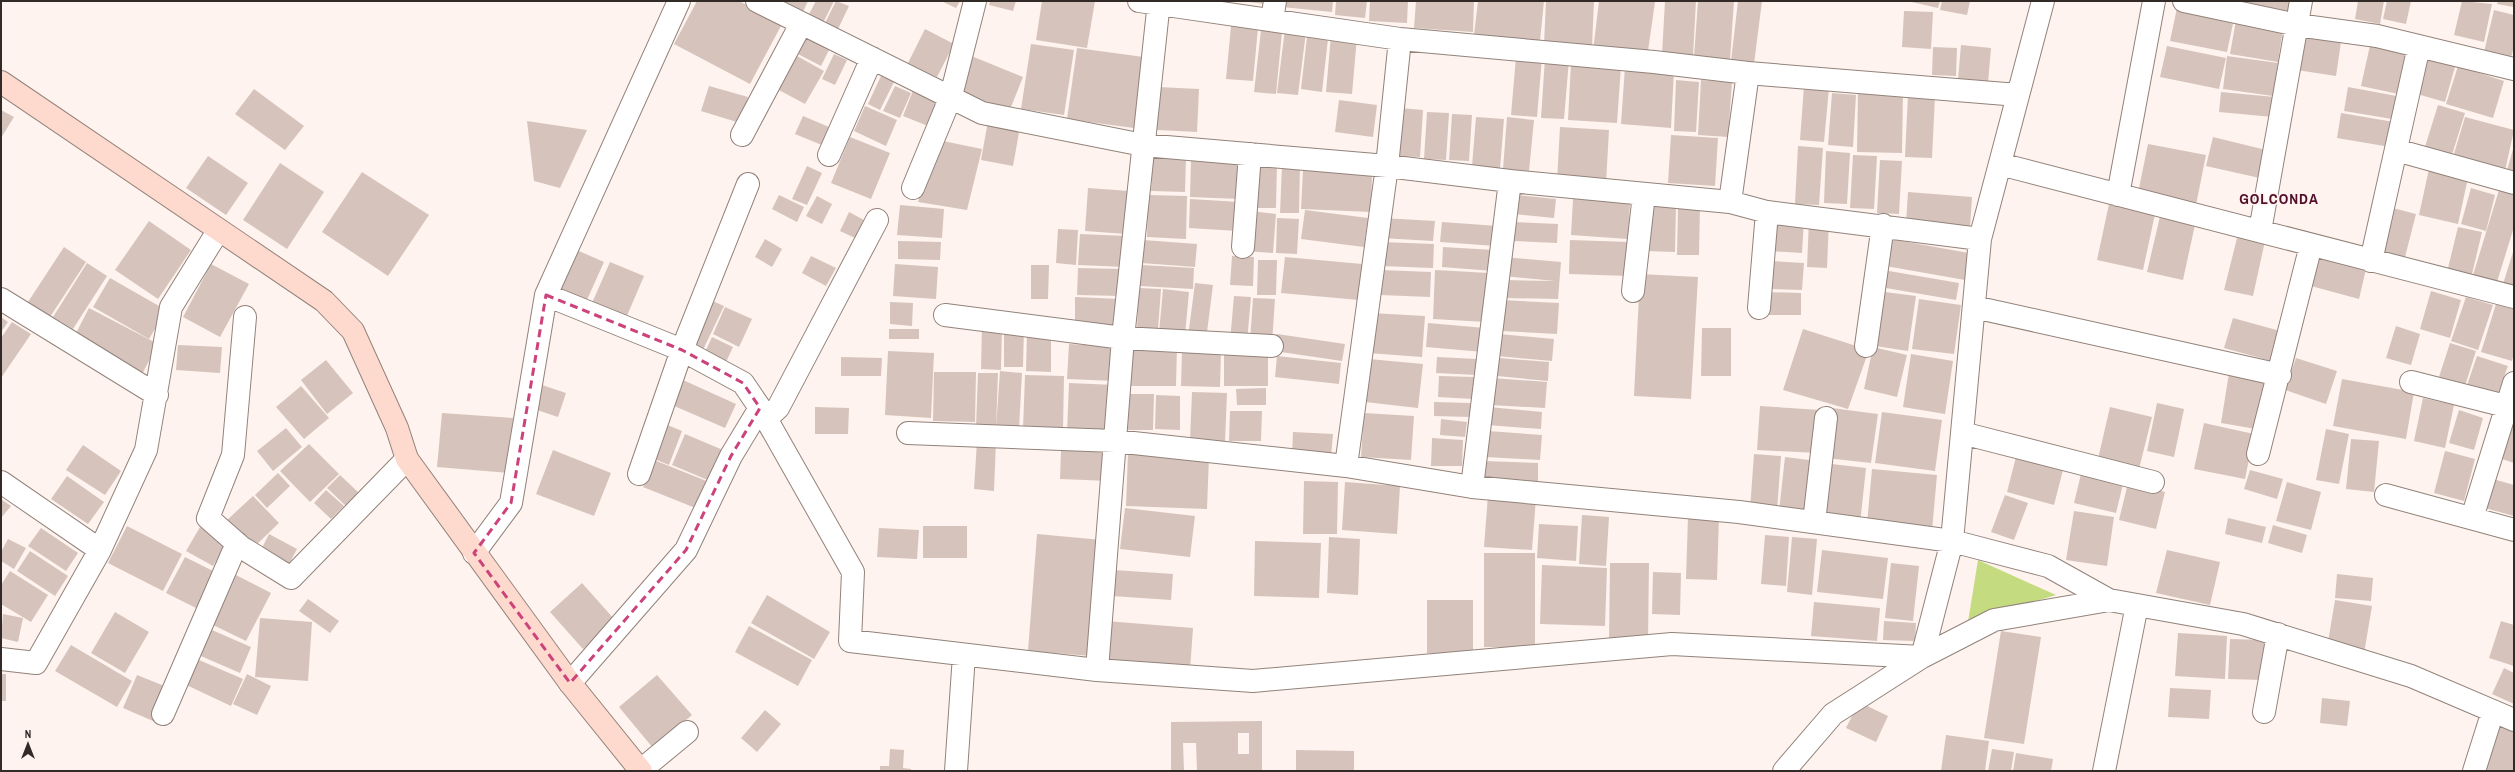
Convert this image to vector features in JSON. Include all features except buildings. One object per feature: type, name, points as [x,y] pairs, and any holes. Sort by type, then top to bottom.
[{"type":"street","points":[[474,553],[511,503],[546,296],[679,1]]},
{"type":"street","points":[[757,1],[801,24],[951,96],[982,113],[1143,145],[1387,166],[1510,181],[1730,202],[1767,212],[1883,225],[1980,239]]},
{"type":"street","points":[[913,188],[951,96],[975,1]]},
{"type":"street","points":[[1922,657],[1952,541],[1980,239],[2043,1]]},
{"type":"street","points":[[2118,195],[2154,1]]},
{"type":"street","points":[[2184,1],[2297,24],[2377,36],[2514,69]]},
{"type":"street","points":[[2260,231],[2301,1]]},
{"type":"street","points":[[1097,670],[1123,338],[1143,145],[1152,2],[1273,10],[1400,39],[1646,61],[1748,73],[2018,96]]},
{"type":"street","points":[[742,135],[801,24]]},
{"type":"street","points":[[1346,466],[1387,166],[1400,39]]},
{"type":"street","points":[[2371,261],[2419,46]]},
{"type":"street","points":[[829,155],[872,58]]},
{"type":"street","points":[[1730,202],[1748,73]]},
{"type":"street","points":[[1,82],[50,114],[218,231],[324,301],[353,331],[397,428],[407,459],[570,683],[641,771],[687,732]]},
{"type":"street","points":[[2396,150],[2514,183]]},
{"type":"street","points":[[1243,247],[1250,154]]},
{"type":"street","points":[[2000,164],[2514,297]]},
{"type":"street","points":[[1472,487],[1510,181]]},
{"type":"street","points":[[639,474],[682,350],[748,184]]},
{"type":"street","points":[[1633,291],[1644,194]]},
{"type":"street","points":[[1759,308],[1767,212]]},
{"type":"street","points":[[570,683],[686,550],[731,456],[763,414],[778,408],[877,220]]},
{"type":"street","points":[[1866,346],[1883,225]]},
{"type":"street","points":[[1,659],[36,663],[100,550],[146,450],[157,395],[171,307],[218,231]]},
{"type":"street","points":[[2258,454],[2280,375],[2311,245]]},
{"type":"street","points":[[546,296],[682,350],[742,383],[763,414],[853,572],[850,641],[1097,670],[1253,681],[1672,644],[1922,657]]},
{"type":"street","points":[[1,299],[157,395]]},
{"type":"street","points":[[1974,307],[2280,375]]},
{"type":"street","points":[[945,315],[1123,338],[1272,346]]},
{"type":"street","points":[[245,317],[233,455],[208,518],[237,543],[291,578],[407,459]]},
{"type":"street","points":[[2411,382],[2511,407]]},
{"type":"street","points":[[2472,518],[2511,407],[2514,383]]},
{"type":"street","points":[[1814,522],[1826,418]]},
{"type":"street","points":[[908,433],[1115,440],[1346,466],[1472,487],[1731,512],[1952,541],[2048,566],[2109,600],[2243,624],[2411,676],[2514,720]]},
{"type":"street","points":[[1962,433],[2153,482]]},
{"type":"street","points":[[1,482],[100,550]]},
{"type":"street","points":[[2386,496],[2514,530]]},
{"type":"street","points":[[163,714],[237,543]]},
{"type":"street","points":[[1784,771],[1833,714],[1922,657],[1994,620],[2109,600]]},
{"type":"street","points":[[2104,771],[2137,605]]},
{"type":"street","points":[[2264,712],[2278,634]]},
{"type":"street","points":[[956,771],[964,655]]},
{"type":"street","points":[[2474,771],[2493,711]]},
{"type":"highlighted area","points":[[546,295],[682,350],[743,383],[760,408],[731,456],[686,550],[570,683],[474,553],[511,503]]},
{"type":"green space","points":[[1978,560],[2056,595],[1968,622]]},
{"type":"district","name":"GOLCONDA","points":[[2279,198]]}]
